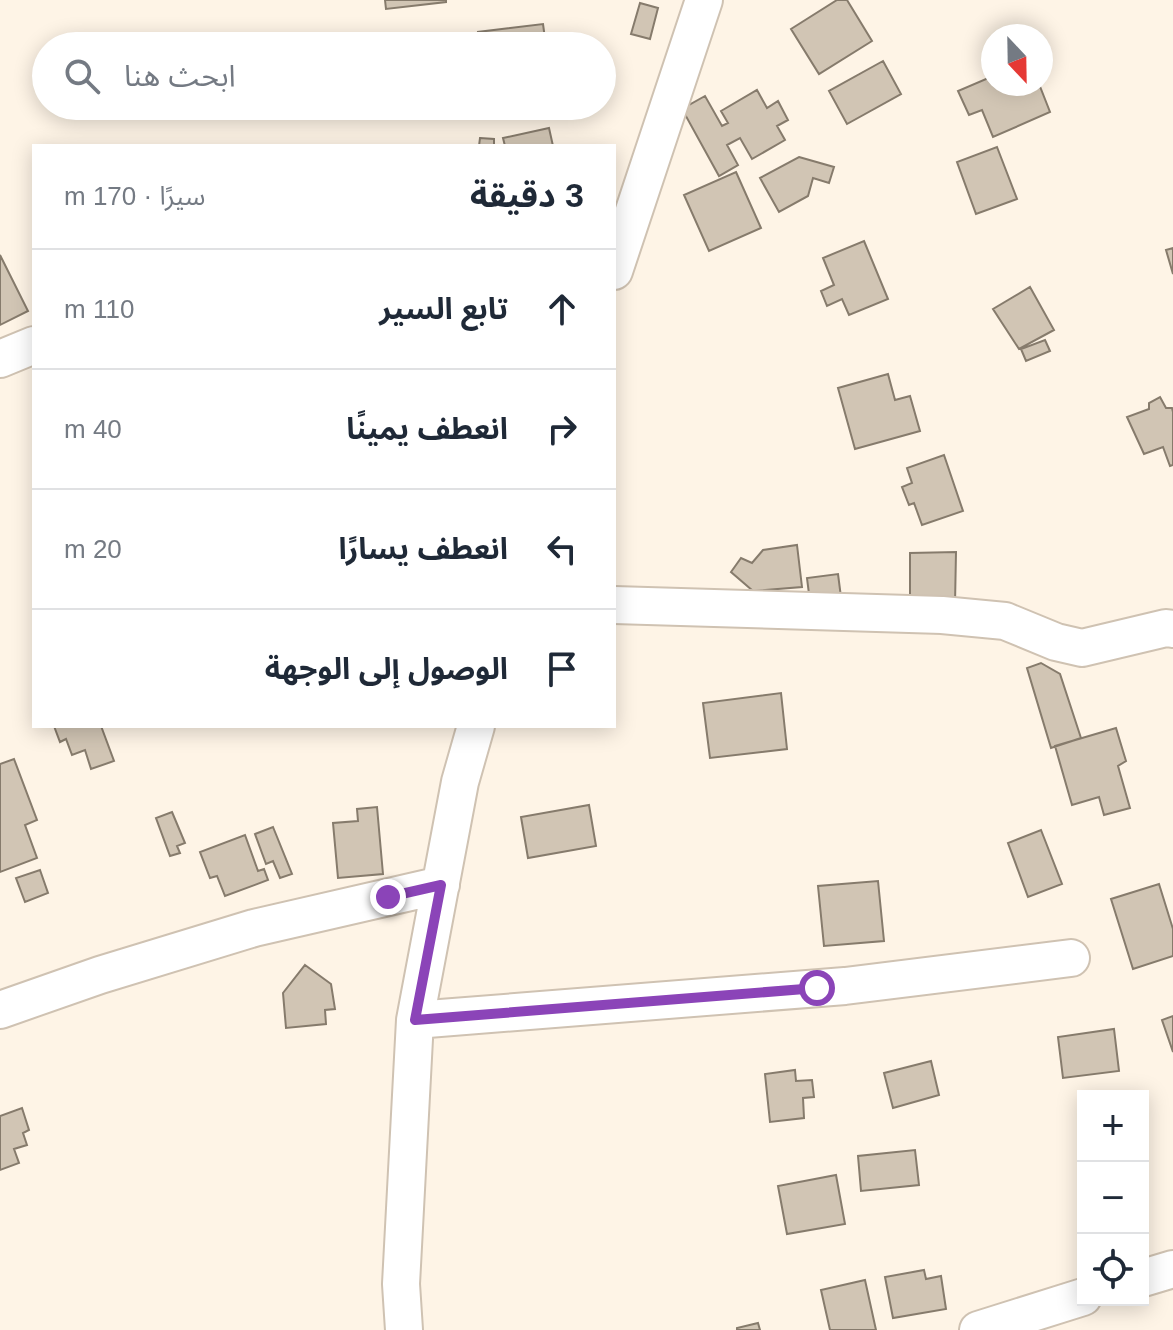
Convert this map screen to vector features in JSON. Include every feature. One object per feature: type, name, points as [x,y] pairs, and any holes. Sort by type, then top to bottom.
[{"type":"street","points":[[616,265],[704,0]]},
{"type":"street","points":[[0,359],[32,346]]},
{"type":"street","points":[[616,605],[958,616],[1005,621],[1056,642],[1082,648],[1166,628],[1173,629]]},
{"type":"street","points":[[404,1330],[401,1284],[415,1020],[460,782],[475,728]]},
{"type":"street","points":[[0,1010],[100,975],[254,928],[441,885]]},
{"type":"street","points":[[415,1020],[845,986],[1071,958]]},
{"type":"street","points":[[1149,1276],[1173,1269]]},
{"type":"street","points":[[978,1330],[1077,1299]]},
{"type":"building","points":[[385,0],[446,0],[446,2],[386,9]]},
{"type":"building","points":[[837,0],[847,0],[872,41],[819,74],[791,29]]},
{"type":"building","points":[[640,3],[658,8],[650,39],[631,34]]},
{"type":"building","points":[[543,24],[544,32],[478,32]]},
{"type":"building","points":[[883,61],[901,94],[847,124],[829,91]]},
{"type":"building","points":[[981,81],[981,96],[1044,96],[1050,112],[993,137],[982,110],[969,115],[958,91]]},
{"type":"building","points":[[757,90],[767,108],[778,101],[788,120],[777,126],[785,140],[752,159],[740,138],[727,145],[738,165],[719,176],[682,109],[705,96],[722,126],[728,123],[721,111]]},
{"type":"building","points":[[549,128],[553,144],[504,144],[503,138]]},
{"type":"building","points":[[480,138],[494,139],[494,144],[479,144]]},
{"type":"building","points":[[997,147],[1017,199],[976,214],[957,162]]},
{"type":"building","points":[[799,157],[834,167],[829,183],[813,178],[808,196],[779,212],[760,178]]},
{"type":"building","points":[[736,172],[761,228],[709,251],[684,195]]},
{"type":"building","points":[[864,241],[888,299],[849,315],[842,299],[827,306],[821,291],[834,285],[823,258]]},
{"type":"building","points":[[1173,248],[1173,274],[1166,250]]},
{"type":"building","points":[[0,255],[28,311],[0,325]]},
{"type":"building","points":[[1030,287],[1054,330],[1019,349],[993,309]]},
{"type":"building","points":[[1045,340],[1050,351],[1026,361],[1021,349]]},
{"type":"building","points":[[888,374],[895,400],[910,396],[920,431],[855,449],[838,388]]},
{"type":"building","points":[[1160,397],[1166,408],[1172,408],[1173,412],[1173,465],[1170,466],[1163,447],[1144,454],[1127,417],[1149,409],[1149,403]]},
{"type":"building","points":[[944,455],[963,511],[922,525],[914,503],[909,505],[902,487],[912,483],[907,468]]},
{"type":"building","points":[[797,545],[802,587],[753,591],[731,572],[741,558],[752,563],[763,550]]},
{"type":"building","points":[[956,552],[955,604],[910,604],[910,553]]},
{"type":"building","points":[[838,574],[842,605],[811,610],[807,578]]},
{"type":"building","points":[[1041,663],[1060,674],[1081,738],[1051,748],[1027,668]]},
{"type":"building","points":[[781,693],[787,749],[710,758],[703,703]]},
{"type":"building","points":[[55,728],[102,728],[114,761],[91,769],[85,750],[72,755],[66,739],[60,742]]},
{"type":"building","points":[[1116,728],[1126,761],[1118,766],[1130,808],[1104,815],[1099,797],[1072,805],[1055,746]]},
{"type":"building","points":[[14,759],[37,820],[25,825],[37,858],[0,872],[0,764]]},
{"type":"building","points":[[589,805],[596,846],[528,858],[521,817]]},
{"type":"building","points":[[377,807],[383,874],[338,878],[333,823],[358,821],[357,809]]},
{"type":"building","points":[[172,812],[185,843],[177,846],[180,853],[170,856],[156,818]]},
{"type":"building","points":[[273,827],[292,874],[280,878],[273,861],[266,864],[255,834]]},
{"type":"building","points":[[1041,830],[1062,884],[1028,897],[1008,843]]},
{"type":"building","points":[[245,835],[258,871],[264,869],[268,880],[225,896],[217,876],[210,878],[200,852]]},
{"type":"building","points":[[40,870],[48,893],[25,902],[16,878]]},
{"type":"building","points":[[878,881],[884,941],[824,946],[818,886]]},
{"type":"building","points":[[1159,884],[1173,929],[1173,956],[1133,969],[1111,899]]},
{"type":"building","points":[[305,965],[331,984],[335,1009],[325,1010],[326,1024],[286,1028],[283,993]]},
{"type":"building","points":[[1173,1016],[1173,1052],[1162,1020]]},
{"type":"building","points":[[1114,1029],[1119,1071],[1063,1078],[1058,1037]]},
{"type":"building","points":[[931,1061],[939,1095],[893,1108],[884,1073]]},
{"type":"building","points":[[795,1070],[796,1081],[812,1080],[814,1097],[803,1098],[804,1118],[770,1122],[765,1074]]},
{"type":"building","points":[[22,1108],[29,1130],[23,1133],[27,1145],[14,1149],[19,1163],[0,1170],[0,1116]]},
{"type":"building","points":[[915,1150],[919,1185],[861,1191],[858,1156]]},
{"type":"building","points":[[836,1175],[845,1224],[787,1234],[778,1186]]},
{"type":"building","points":[[924,1270],[926,1279],[941,1276],[946,1309],[893,1318],[885,1277]]},
{"type":"building","points":[[865,1280],[876,1330],[830,1330],[821,1290]]},
{"type":"building","points":[[758,1323],[760,1330],[737,1330],[737,1328]]},
{"type":"route","points":[[388,897],[441,885],[415,1020],[817,988]]}]
